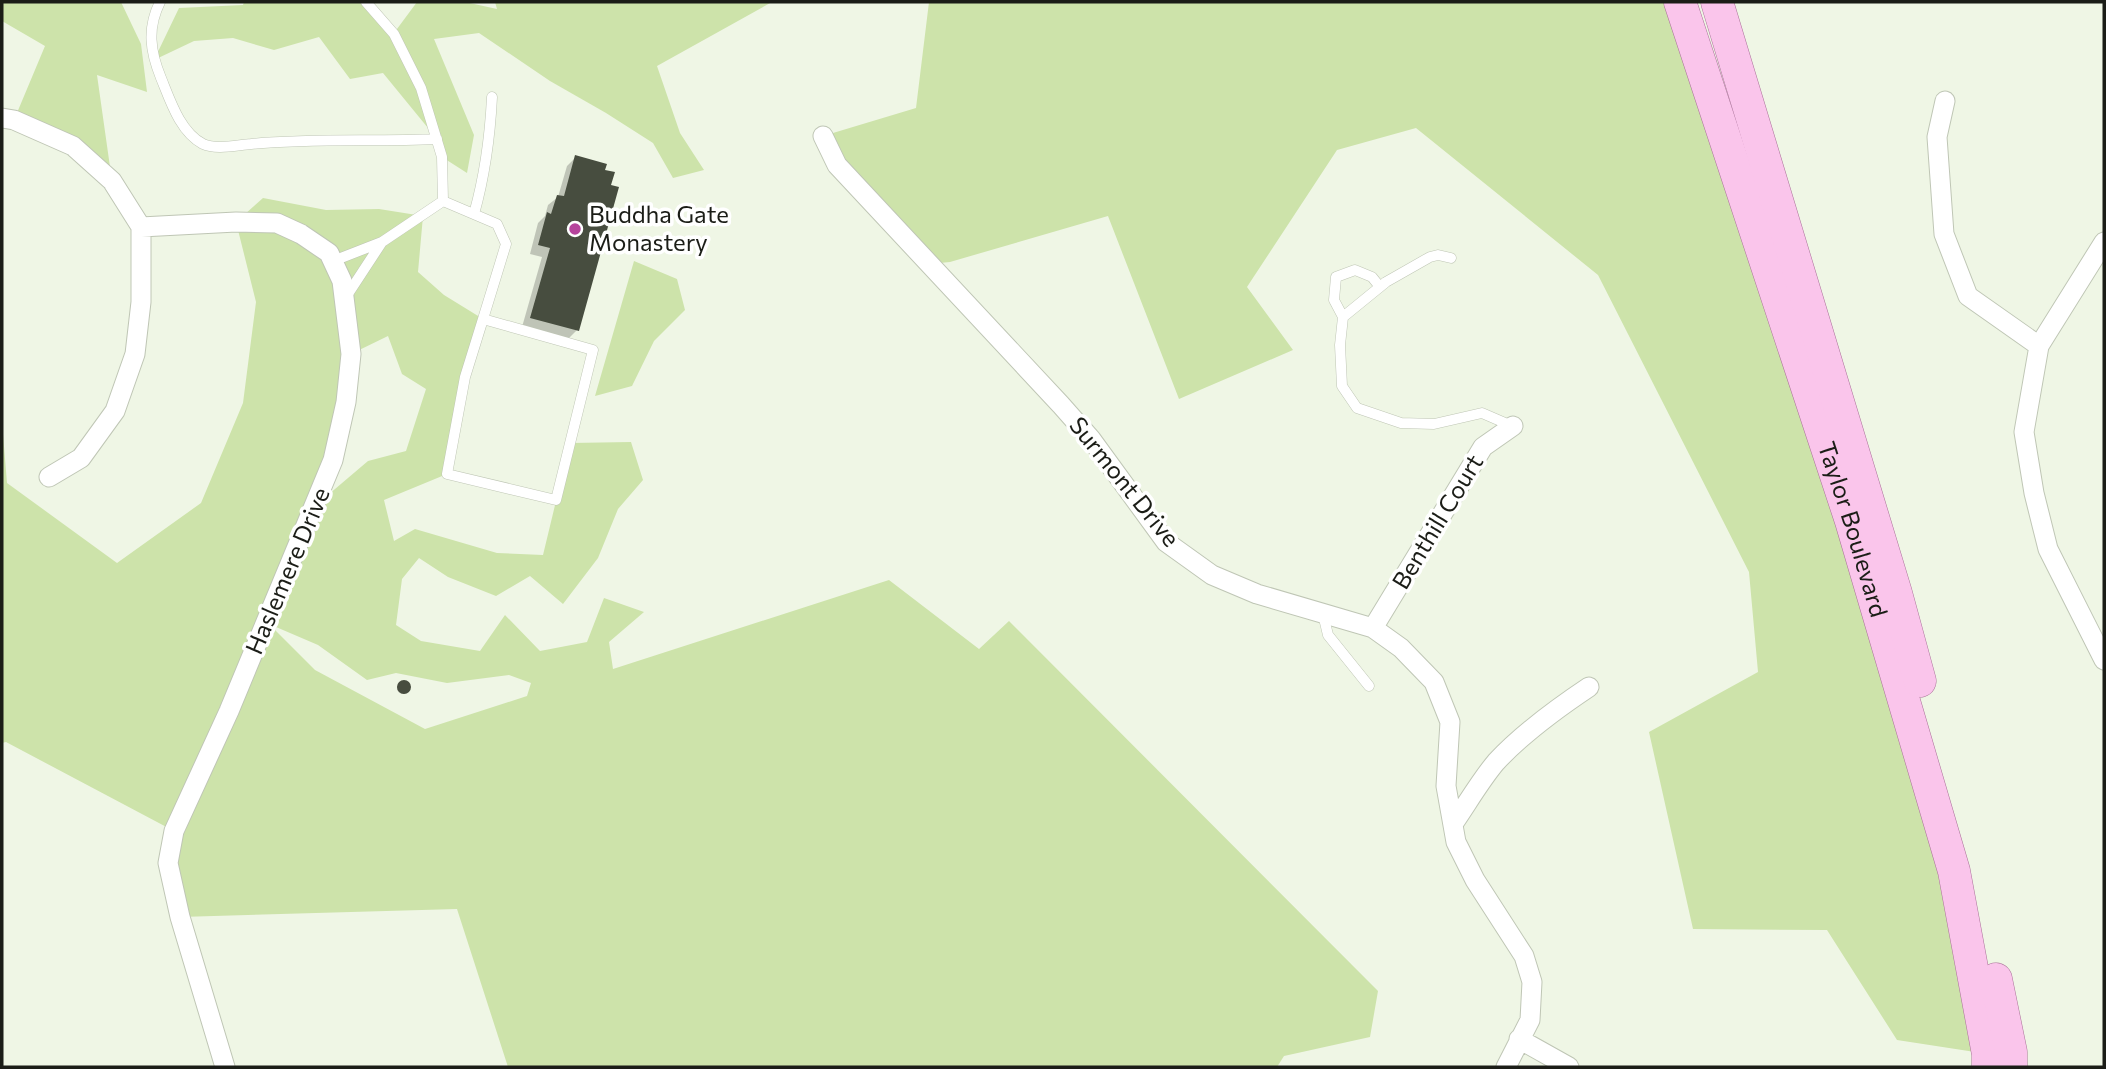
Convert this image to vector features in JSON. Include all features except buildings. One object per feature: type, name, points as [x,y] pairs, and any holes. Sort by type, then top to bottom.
[{"type":"main road","name":"Taylor Boulevard","points":[[1680,2],[1851,521],[1954,871],[1986,1041],[1988,1067]]},
{"type":"main road","name":"Taylor Boulevard","points":[[1717,2],[1896,593],[1974,874],[2011,1052],[2011,1067]]},
{"type":"street","points":[[1945,101],[1937,137],[1944,234],[1968,296],[2039,346]]},
{"type":"street","points":[[2,118],[14,120],[73,146],[112,181],[141,227],[141,302],[135,354],[115,411],[81,458],[49,477]]},
{"type":"street","name":"Surmont Drive","points":[[823,136],[837,165],[1091,439],[1166,542],[1212,575],[1258,594],[1373,628],[1401,649],[1434,682],[1450,722],[1446,786],[1456,842],[1475,880],[1524,956],[1532,982],[1530,1020],[1506,1067]]},
{"type":"street","points":[[141,227],[236,222],[276,223],[300,234],[329,253],[333,261]]},
{"type":"street","points":[[2104,242],[2039,346],[2024,432],[2034,493],[2048,549],[2104,660]]},
{"type":"street","name":"Haslemere Drive","points":[[225,1067],[180,917],[168,863],[174,831],[233,701],[334,460],[346,402],[351,354],[342,281],[333,261]]},
{"type":"street","name":"Benthill Court","points":[[1373,628],[1483,447],[1513,426]]},
{"type":"street","points":[[1452,824],[1507,751],[1561,706],[1589,687]]},
{"type":"street","points":[[1519,1039],[1569,1067]]},
{"type":"lane","points":[[160,2],[150,37],[154,60],[172,105],[190,134],[205,145],[226,146],[293,140],[376,142],[437,139]]},
{"type":"lane","points":[[366,2],[394,34],[421,88],[443,157],[443,201]]},
{"type":"lane","points":[[474,214],[482,188],[492,97]]},
{"type":"lane","points":[[443,201],[497,224],[506,244],[464,377],[447,474],[556,500],[593,350],[483,319]]},
{"type":"lane","points":[[333,261],[382,242],[443,201]]},
{"type":"lane","points":[[345,299],[382,242]]},
{"type":"lane","points":[[1343,317],[1380,287],[1430,257],[1438,255],[1451,258]]},
{"type":"lane","points":[[1380,287],[1372,277],[1355,270],[1336,277],[1334,300],[1343,317],[1340,345],[1342,386],[1357,408],[1401,424],[1434,424],[1482,413],[1513,426]]},
{"type":"lane","points":[[1323,613],[1328,635],[1369,686]]},
{"type":"green space","points":[[2,2],[121,2],[141,44],[147,92],[97,75],[112,181],[14,120],[45,46],[2,21]]},
{"type":"green space","points":[[244,2],[366,2],[394,33],[417,2],[465,2],[497,9],[495,2],[772,2],[657,66],[680,133],[704,170],[673,178],[653,143],[550,81],[479,33],[434,39],[474,135],[467,173],[442,157],[437,139],[383,73],[350,79],[319,37],[274,50],[233,38],[194,41],[154,60],[179,8],[243,5]]},
{"type":"green space","points":[[929,2],[1680,2],[1851,521],[1988,1054],[1897,1040],[1827,930],[1693,929],[1649,732],[1758,672],[1749,572],[1598,275],[1416,128],[1337,150],[1247,287],[1293,350],[1179,399],[1108,216],[950,262],[929,264],[823,136],[916,108]]},
{"type":"green space","points":[[263,198],[326,210],[379,209],[423,216],[418,272],[444,295],[483,319],[447,474],[384,500],[394,541],[415,529],[497,553],[543,555],[570,443],[631,442],[643,480],[618,509],[598,558],[563,604],[530,576],[496,596],[448,577],[419,558],[402,579],[396,625],[421,641],[480,651],[505,615],[540,651],[587,642],[604,598],[644,612],[609,642],[613,669],[889,580],[979,649],[1009,621],[1378,991],[1370,1037],[1284,1056],[1277,1067],[508,1067],[457,909],[180,917],[174,831],[6,742],[2,743],[2,422],[7,483],[117,563],[201,503],[243,403],[256,302],[236,222]],"holes":[[[388,336],[402,374],[426,389],[406,451],[368,461],[315,506],[351,354]],[[269,624],[318,645],[367,680],[396,673],[447,683],[509,675],[531,683],[527,696],[425,729],[315,670]]]},
{"type":"green space","points":[[634,261],[677,279],[685,310],[654,341],[632,386],[595,396]]},
{"type":"place","name":"Buddha Gate Monastery","points":[[575,229]]}]
